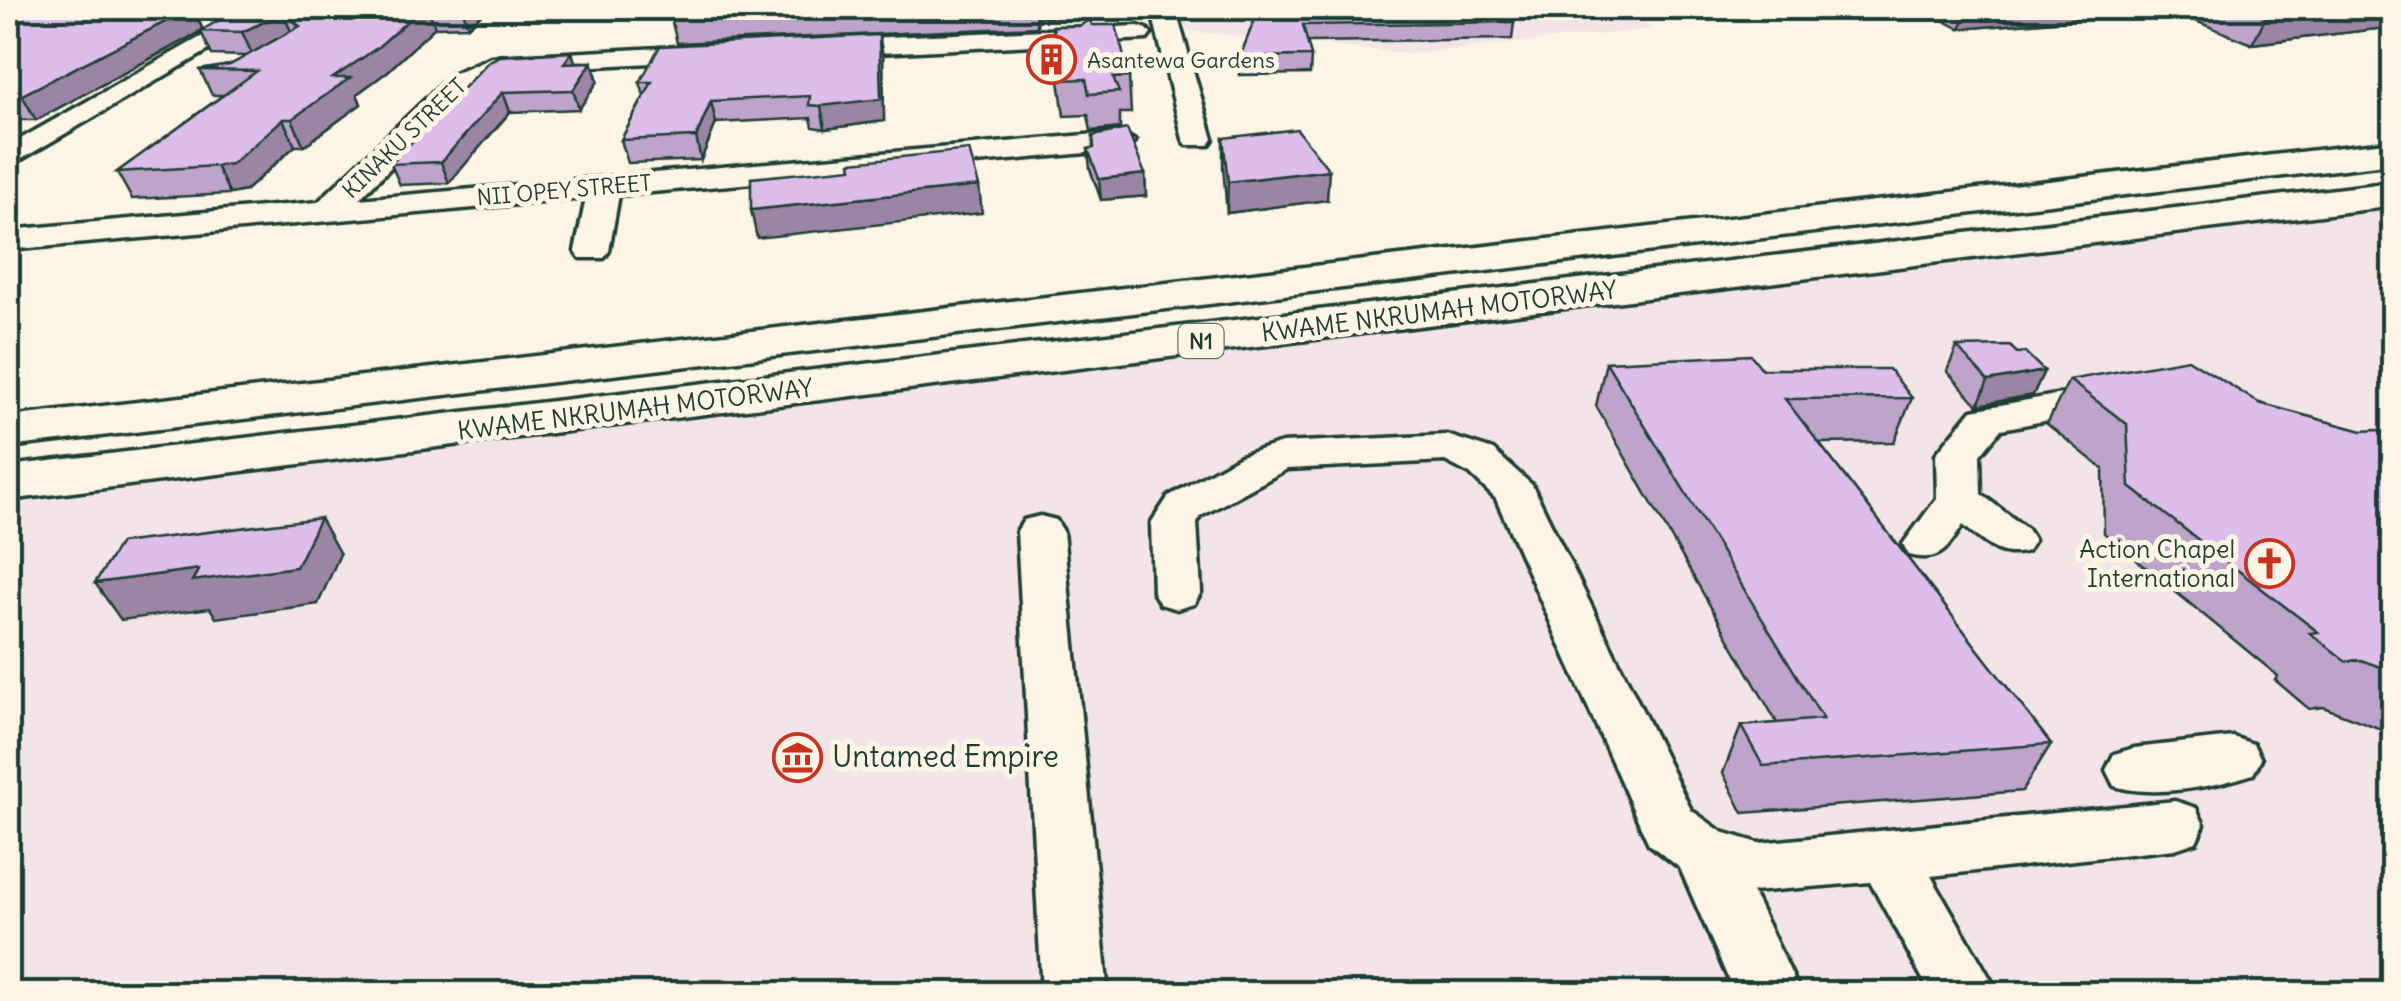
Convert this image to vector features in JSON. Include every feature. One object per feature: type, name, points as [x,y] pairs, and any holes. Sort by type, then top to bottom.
[{"type":"highway","name":"KWAME NKRUMAH MOTORWAY","points":[[8,432],[2394,152]]},
{"type":"highway","name":"KWAME NKRUMAH MOTORWAY","points":[[8,483],[2394,194]]},
{"type":"street","points":[[8,158],[269,8]]},
{"type":"street","points":[[1162,8],[1198,138]]},
{"type":"street","points":[[193,19],[243,23]]},
{"type":"street","points":[[799,49],[1138,34]]},
{"type":"street","name":"KINAKU STREET","points":[[331,208],[462,80],[481,68],[500,62],[739,52]]},
{"type":"street","points":[[148,78],[197,80]]},
{"type":"street","points":[[8,130],[49,132]]},
{"type":"street","name":"NII OPEY STREET","points":[[8,240],[1120,140]]},
{"type":"street","points":[[592,251],[604,187]]},
{"type":"street","points":[[1926,544],[1959,499],[1958,454],[1987,419],[2150,390]]},
{"type":"street","points":[[1177,592],[1174,523],[1185,506],[1255,466],[1282,456],[1447,448],[1470,453],[1494,468],[1516,494],[1670,827],[1703,852],[1759,869],[2175,825]]},
{"type":"street","points":[[1959,499],[2011,540]]},
{"type":"street","points":[[1040,531],[1075,994]]},
{"type":"street","points":[[2134,770],[2233,759]]},
{"type":"street","points":[[1703,852],[1768,994]]},
{"type":"street","points":[[1886,855],[1966,994]]},
{"type":"shaded area","points":[[1178,8],[1628,8],[1651,29],[1411,54],[1187,31]]},
{"type":"shaded area","points":[[2393,201],[2393,993],[8,993],[8,496]]},
{"type":"building","points":[[8,8],[192,8],[22,95],[8,94]]},
{"type":"building","points":[[241,8],[422,8],[377,48],[333,78],[350,78],[292,119],[283,119],[232,164],[117,172],[257,71],[200,70],[230,65],[300,26],[283,13],[242,32],[200,31]]},
{"type":"building","points":[[677,8],[918,8],[671,18]]},
{"type":"building","points":[[1259,8],[1505,8],[1514,22],[1303,25],[1311,56],[1240,57]]},
{"type":"building","points":[[2242,8],[2347,8],[2266,17]]},
{"type":"building","points":[[1090,20],[1092,25],[1116,25],[1129,77],[1113,78],[1119,92],[1089,94],[1086,79],[1061,80],[1053,26],[1079,26]]},
{"type":"building","points":[[879,35],[881,99],[821,106],[809,105],[810,96],[711,101],[696,137],[621,140],[652,82],[640,82],[660,46]]},
{"type":"building","points":[[572,52],[564,63],[592,62],[573,90],[503,92],[441,162],[391,164],[489,61],[500,56]]},
{"type":"building","points":[[1127,129],[1145,174],[1099,179],[1088,149],[1094,148],[1093,136]]},
{"type":"building","points":[[1297,129],[1329,170],[1228,182],[1223,138]]},
{"type":"building","points":[[969,150],[979,186],[751,210],[751,178],[852,168],[851,162]]},
{"type":"building","points":[[2010,346],[2017,353],[2025,352],[2044,371],[1988,381],[1957,347]]},
{"type":"building","points":[[1751,355],[1762,369],[1889,369],[1912,398],[1785,399],[2051,744],[1763,766],[1741,726],[1823,719],[1606,362]]},
{"type":"building","name":"Action Chapel International","points":[[2188,359],[2259,403],[2362,431],[2377,430],[2394,440],[2394,672],[2361,660],[2346,661],[2310,633],[2318,632],[2130,487],[2127,424],[2069,380]]},
{"type":"building","points":[[320,518],[296,567],[192,581],[199,569],[95,583],[120,543]]},
{"type":"place","name":"Asantewa Gardens","points":[[1052,60]]},
{"type":"place","name":"Action Chapel International","points":[[2270,563]]},
{"type":"place","name":"Untamed Empire","points":[[797,757]]}]
